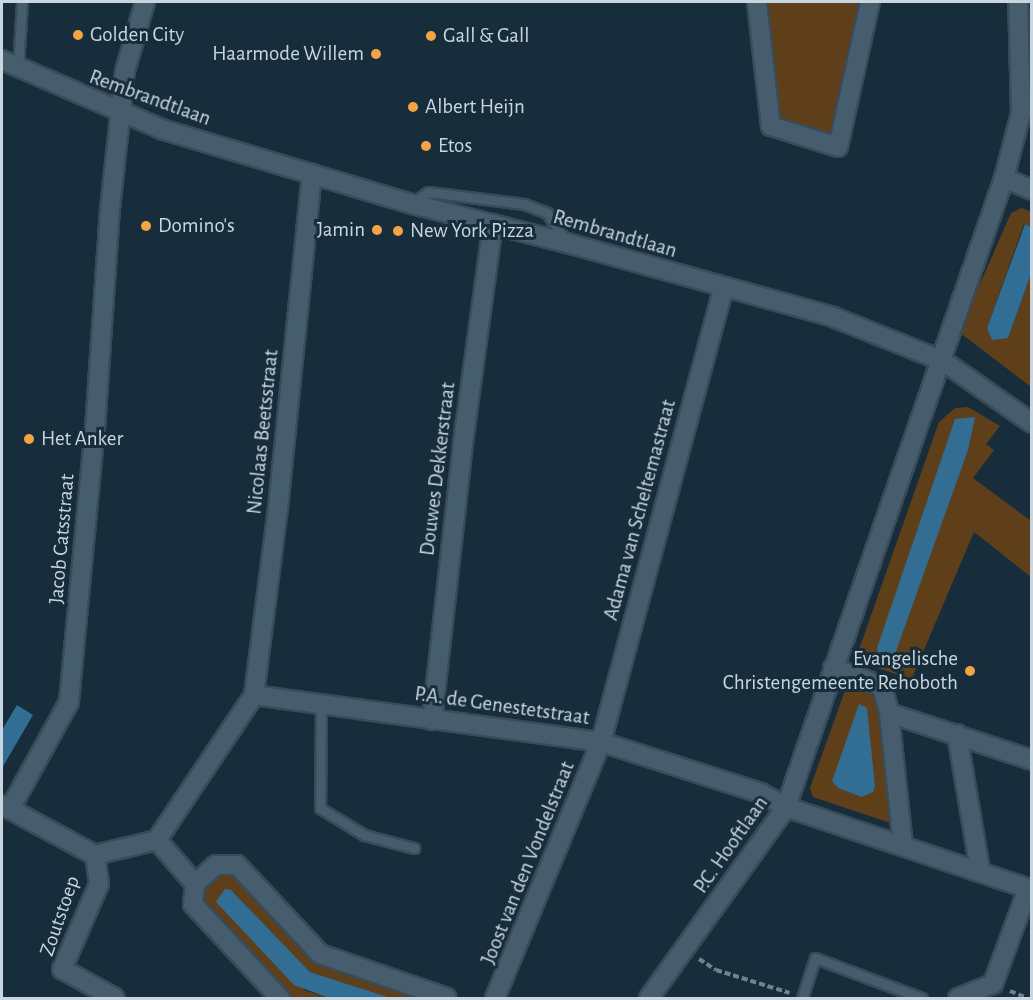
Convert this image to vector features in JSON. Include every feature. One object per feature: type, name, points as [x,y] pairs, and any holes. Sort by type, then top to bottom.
[{"type":"street","name":"Jacob Catsstraat","points":[[6,807],[69,702],[125,70],[145,2]]},
{"type":"street","points":[[757,2],[771,126],[838,147],[870,2]]},
{"type":"street","name":"P.C. Hooftlaan","points":[[649,999],[786,807],[833,668],[943,361],[1004,178],[1021,113],[1018,2]]},
{"type":"street","name":"Rembrandtlaan","points":[[10,64],[121,114],[312,174],[412,204],[567,243],[723,289],[833,317],[943,361],[1032,423]]},
{"type":"street","name":"Nicolaas Beetsstraat","points":[[254,695],[279,508],[312,174]]},
{"type":"street","points":[[1004,178],[1032,190]]},
{"type":"street","name":"Douwes Dekkerstraat","points":[[432,720],[465,428],[493,224]]},
{"type":"street","name":"Adama van Scheltemastraat","points":[[601,742],[723,289]]},
{"type":"street","points":[[833,668],[882,686],[889,713],[903,846]]},
{"type":"street","points":[[6,807],[95,855],[157,840],[254,695]]},
{"type":"street","name":"P.A. de Genestetstraat","points":[[254,695],[601,742],[761,793],[786,807],[980,870],[1030,890]]},
{"type":"street","points":[[889,713],[957,735],[1031,763]]},
{"type":"street","points":[[957,735],[980,870]]},
{"type":"street","name":"Joost van den Vondelstraat","points":[[495,999],[601,742]]},
{"type":"street","points":[[157,840],[195,884]]},
{"type":"street","name":"Zoutstoep","points":[[95,855],[99,884],[62,969],[115,999]]},
{"type":"street","points":[[280,999],[193,904],[195,884],[216,864],[237,865],[320,954],[447,999]]},
{"type":"street","points":[[958,999],[993,984],[1030,890]]},
{"type":"lane","points":[[10,64],[22,2]]},
{"type":"lane","points":[[412,204],[428,192],[524,204],[548,213],[567,243]]},
{"type":"lane","points":[[321,703],[320,808],[364,835],[414,848]]},
{"type":"lane","points":[[802,998],[815,958],[922,999]]},
{"type":"path","points":[[684,949],[716,970],[802,998]]},
{"type":"shaded area","points":[[758,2],[861,2],[836,137],[765,123]]},
{"type":"shaded area","points":[[1022,208],[1031,212],[1031,227],[1024,224],[987,328],[1008,338],[1031,274],[1031,387],[959,332],[1011,213]]},
{"type":"shaded area","points":[[968,407],[1000,426],[986,444],[994,450],[973,478],[1031,521],[1031,577],[974,532],[912,678],[855,661],[939,422],[955,408]]},
{"type":"shaded area","points":[[847,685],[879,696],[894,824],[813,797],[810,788]]},
{"type":"shaded area","points":[[222,875],[232,876],[310,958],[424,998],[391,998],[310,972],[231,890],[304,990],[329,998],[292,998],[201,905],[207,884]]},
{"type":"water","points":[[1025,224],[1031,227],[1031,274],[1008,338],[992,340],[987,328]]},
{"type":"water","points":[[975,417],[968,450],[895,654],[888,658],[878,655],[877,648],[955,419]]},
{"type":"water","points":[[859,704],[867,708],[875,786],[873,792],[862,797],[838,788],[832,781]]},
{"type":"water","points":[[17,705],[33,715],[2,768],[2,730]]},
{"type":"water","points":[[225,889],[231,890],[310,972],[391,998],[329,998],[294,985],[216,902]]},
{"type":"place","name":"Golden City","points":[[78,35]]},
{"type":"place","name":"Gall & Gall","points":[[431,36]]},
{"type":"place","name":"Haarmode Willem","points":[[376,54]]},
{"type":"place","name":"Albert Heijn","points":[[413,107]]},
{"type":"place","name":"Etos","points":[[426,146]]},
{"type":"place","name":"Domino's","points":[[146,226]]},
{"type":"place","name":"Jamin","points":[[377,230]]},
{"type":"place","name":"New York Pizza","points":[[398,231]]},
{"type":"place","name":"Het Anker","points":[[29,439]]},
{"type":"place","name":"Evangelische Christengemeente Rehoboth","points":[[970,671]]}]
